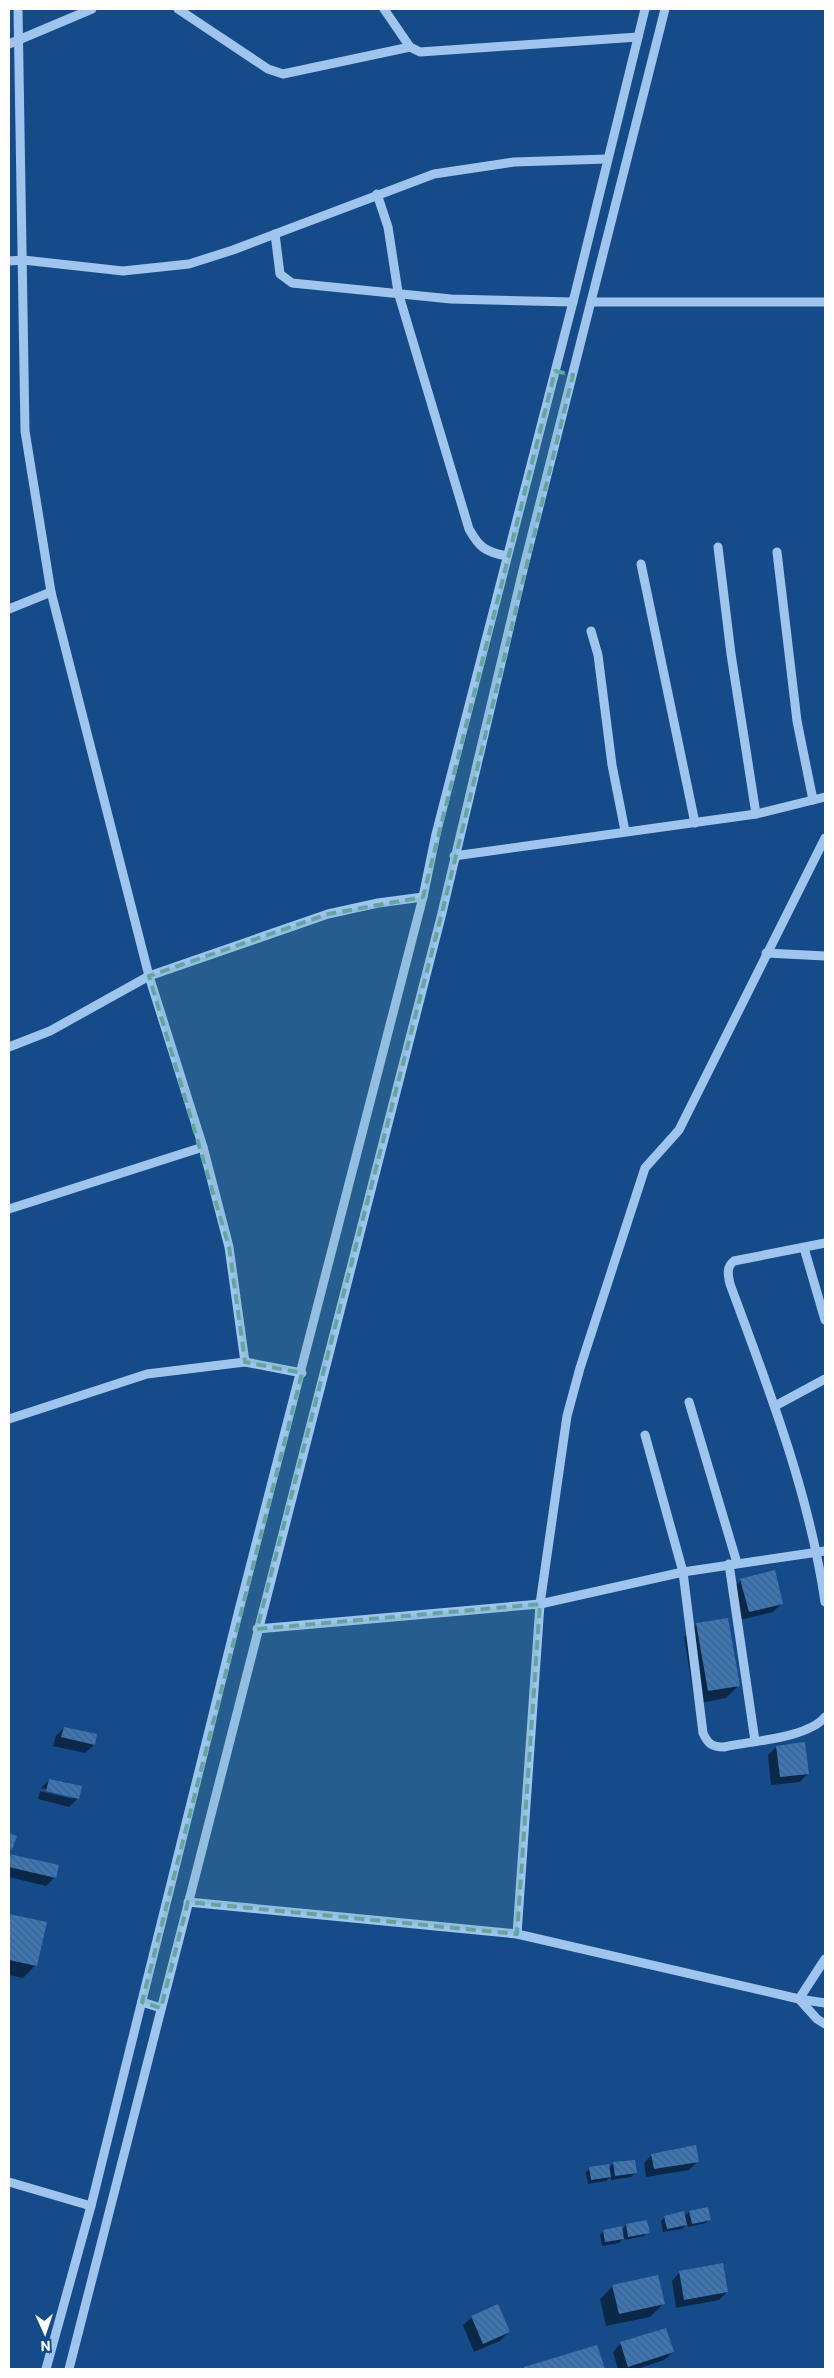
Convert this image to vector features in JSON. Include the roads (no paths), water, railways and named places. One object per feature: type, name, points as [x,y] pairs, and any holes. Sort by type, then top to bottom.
[{"type":"street","points":[[18,9],[25,431],[51,592],[149,976],[203,1147],[229,1246],[245,1362]]},
{"type":"street","points":[[9,44],[92,9]]},
{"type":"street","points":[[178,9],[268,69],[283,74],[410,47]]},
{"type":"street","points":[[384,9],[410,47],[420,52],[638,37]]},
{"type":"street","points":[[46,2369],[91,2206],[239,1610],[302,1373],[423,897],[436,834],[573,302],[645,9]]},
{"type":"street","points":[[69,2369],[442,912],[454,856],[573,375],[593,302],[626,158],[665,9]]},
{"type":"street","points":[[9,261],[23,260],[123,272],[190,264],[275,234],[377,194],[443,172],[514,162],[607,159]]},
{"type":"street","points":[[377,194],[388,227],[398,292],[469,529],[478,546],[507,556]]},
{"type":"street","points":[[275,234],[277,264],[280,274],[292,283],[398,292],[460,300],[573,302]]},
{"type":"street","points":[[593,302],[825,302]]},
{"type":"street","points":[[555,371],[573,375]]},
{"type":"street","points":[[718,547],[731,654],[756,814]]},
{"type":"street","points":[[777,552],[798,721],[813,800]]},
{"type":"street","points":[[641,564],[695,822]]},
{"type":"street","points":[[9,608],[51,592]]},
{"type":"street","points":[[591,631],[600,664],[612,766],[625,831]]},
{"type":"street","points":[[454,856],[756,814],[825,797]]},
{"type":"street","points":[[517,1934],[540,1604],[567,1416],[580,1368],[645,1168],[654,1155],[679,1130],[825,838]]},
{"type":"street","points":[[9,1047],[50,1030],[149,976],[328,914],[378,903],[423,897]]},
{"type":"street","points":[[766,953],[825,956]]},
{"type":"street","points":[[9,1209],[203,1147]]},
{"type":"street","points":[[825,1243],[734,1261],[729,1264],[728,1271],[730,1284],[775,1406],[821,1552],[825,1602]]},
{"type":"street","points":[[804,1248],[825,1320]]},
{"type":"street","points":[[9,1419],[147,1374],[245,1362],[302,1373]]},
{"type":"street","points":[[775,1406],[825,1379]]},
{"type":"street","points":[[689,1402],[733,1564],[755,1741]]},
{"type":"street","points":[[645,1435],[683,1572],[703,1733],[708,1742],[714,1747],[797,1734],[820,1723],[825,1717]]},
{"type":"street","points":[[258,1628],[540,1604],[683,1572],[821,1552]]},
{"type":"street","points":[[188,1902],[517,1934],[799,1999],[825,2003]]},
{"type":"street","points":[[799,1999],[825,1959]]},
{"type":"street","points":[[799,1999],[817,2019],[825,2024]]},
{"type":"street","points":[[142,2002],[161,2008]]},
{"type":"street","points":[[9,2182],[91,2206]]}]
